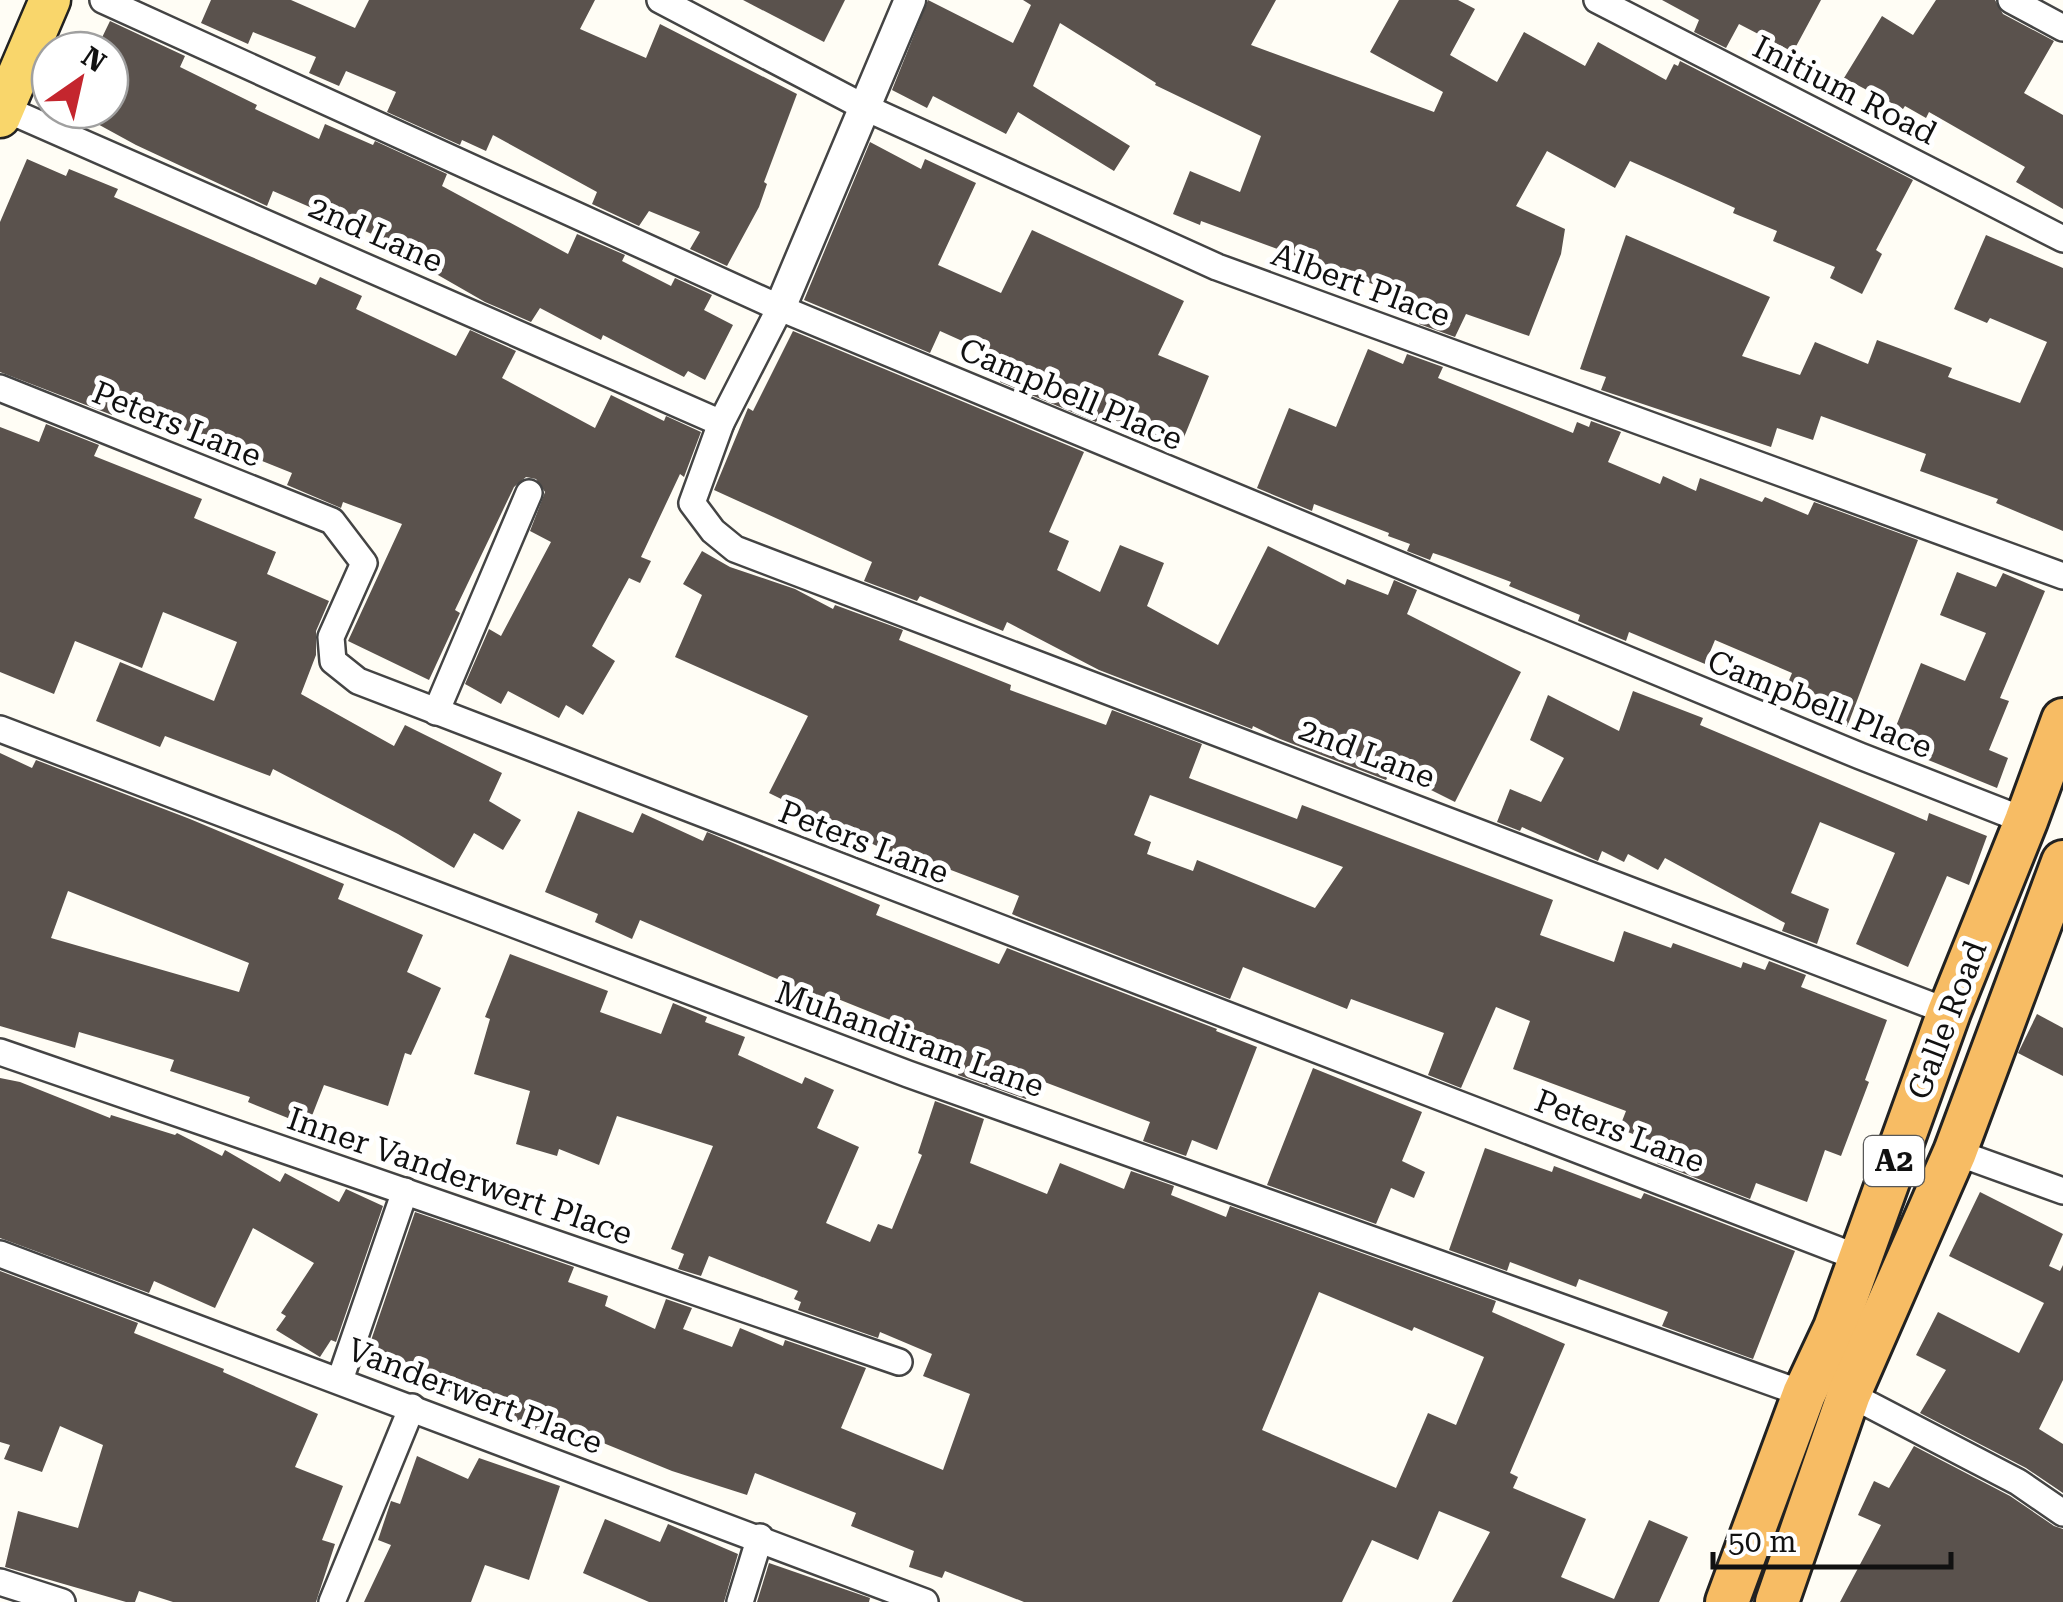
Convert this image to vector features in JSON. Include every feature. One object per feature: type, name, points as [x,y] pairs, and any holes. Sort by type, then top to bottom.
[{"type":"highway","name":"Galle Road","points":[[1726,1602],[1804,1394],[1835,1328],[1949,1012],[2063,720]]},
{"type":"highway","name":"Galle Road","points":[[1776,1602],[1848,1394],[1955,1152],[2063,862]]},
{"type":"main road","points":[[2,113],[50,0]]},
{"type":"street","name":"Campbell Place","points":[[103,0],[780,308],[2026,821]]},
{"type":"street","name":"Albert Place","points":[[660,0],[864,107],[1216,267],[2063,576]]},
{"type":"street","points":[[721,423],[780,308],[910,0]]},
{"type":"street","name":"Initium Road","points":[[1596,0],[2063,239]]},
{"type":"street","points":[[2010,0],[2063,28]]},
{"type":"street","name":"2nd Lane","points":[[2,113],[721,423],[692,503],[735,550],[1949,1012],[1999,1035]]},
{"type":"street","name":"Peters Lane","points":[[0,388],[332,521],[364,563],[330,637],[333,660],[358,681],[1858,1258]]},
{"type":"street","points":[[436,712],[529,493]]},
{"type":"street","name":"Muhandiram Lane","points":[[0,729],[908,1074],[1804,1394]]},
{"type":"street","name":"Inner Vanderwert Place","points":[[0,1052],[899,1362]]},
{"type":"street","points":[[1955,1152],[2063,1191]]},
{"type":"street","points":[[340,1380],[406,1190]]},
{"type":"street","name":"Vanderwert Place","points":[[0,1254],[925,1602]]},
{"type":"street","points":[[1848,1394],[2018,1482],[2063,1513]]},
{"type":"street","points":[[332,1602],[412,1407]]},
{"type":"street","points":[[740,1602],[760,1537]]},
{"type":"street","points":[[0,1582],[62,1602]]},
{"type":"building","points":[[211,0],[291,0],[355,28],[369,0],[595,0],[580,29],[646,58],[660,24],[797,94],[764,182],[767,184],[759,207],[727,266],[690,249],[700,232],[649,211],[639,226],[592,204],[597,192],[493,135],[486,151],[462,140],[460,145],[387,112],[396,92],[346,71],[339,86],[309,73],[316,57],[253,32],[248,44],[201,23]]},
{"type":"building","points":[[743,0],[845,0],[824,42]]},
{"type":"building","points":[[928,0],[1013,43],[1031,5],[1023,0],[1276,0],[1251,45],[1434,112],[1443,92],[1370,52],[1399,0],[1458,0],[1475,9],[1450,55],[1497,82],[1524,32],[1585,66],[1598,42],[1666,80],[1674,64],[1678,66],[1680,61],[1913,180],[1876,250],[1882,254],[1862,294],[1830,278],[1835,267],[1773,241],[1777,231],[1733,213],[1735,208],[1630,161],[1615,188],[1547,151],[1516,206],[1565,229],[1561,254],[1529,336],[1466,314],[1455,337],[1419,324],[1427,304],[1173,214],[1190,171],[1240,192],[1261,136],[1155,85],[1060,23],[1033,86],[1130,146],[1114,171],[1018,112],[1006,134],[933,96],[927,108],[892,90]]},
{"type":"building","points":[[1662,0],[1821,0],[1793,52],[1739,24],[1726,48],[1694,32],[1699,20]]},
{"type":"building","points":[[1936,0],[1995,0],[2003,14],[2054,41],[2024,93],[2063,115],[2063,209],[2016,182],[2025,167],[1929,112],[1926,118],[1905,106],[1903,109],[1844,78],[1882,16],[1913,35]]},
{"type":"building","points":[[110,21],[129,30],[106,30]]},
{"type":"building","points":[[130,30],[185,56],[180,67],[319,139],[325,124],[373,145],[375,141],[447,174],[442,186],[568,254],[577,234],[625,255],[622,261],[671,286],[675,278],[712,295],[704,310],[733,325],[705,380],[688,371],[684,377],[540,308],[531,322],[485,302],[431,271],[436,262],[273,191],[267,206],[109,130],[130,130]]},
{"type":"building","points":[[870,142],[921,169],[925,159],[976,183],[938,265],[1001,293],[1032,230],[1184,301],[1158,355],[1209,376],[1180,447],[1100,414],[1096,422],[1000,382],[1009,362],[940,331],[930,353],[804,300]]},
{"type":"building","points":[[27,159],[66,176],[69,169],[118,189],[114,197],[316,285],[320,277],[362,296],[356,309],[456,356],[470,330],[516,351],[502,378],[595,428],[611,395],[664,421],[666,416],[701,432],[684,477],[680,474],[641,557],[651,561],[640,583],[629,578],[592,646],[615,661],[583,715],[566,705],[559,718],[508,691],[501,704],[465,684],[489,629],[501,636],[551,542],[530,531],[545,492],[536,479],[526,477],[514,487],[455,610],[460,613],[429,680],[348,641],[402,524],[343,502],[341,508],[287,485],[292,473],[117,403],[112,415],[0,372],[0,222]]},
{"type":"building","points":[[1626,235],[1770,297],[1742,356],[1800,375],[1815,342],[1868,364],[1877,340],[1952,368],[1948,377],[2020,403],[2047,342],[1990,318],[1987,323],[1954,309],[1986,235],[2063,268],[2063,531],[1996,503],[1998,499],[1920,471],[1926,454],[1821,416],[1813,440],[1777,428],[1771,447],[1601,390],[1606,377],[1580,369]]},
{"type":"building","points":[[793,331],[1084,452],[1049,532],[1069,541],[1057,570],[1100,592],[1120,545],[1164,563],[1147,606],[1218,645],[1268,546],[1345,585],[1347,579],[1388,595],[1394,580],[1417,590],[1407,614],[1521,672],[1455,802],[1391,770],[1386,780],[1099,670],[1007,622],[1003,631],[920,596],[917,601],[864,581],[872,562],[714,490],[748,408],[753,411]]},
{"type":"building","points":[[1368,349],[1403,364],[1407,354],[1443,367],[1438,378],[1573,433],[1577,422],[1589,427],[1591,421],[1621,432],[1608,462],[1660,484],[1663,476],[1696,491],[1700,478],[1762,502],[1765,497],[1808,515],[1814,502],[1918,540],[1847,727],[1781,700],[1792,673],[1715,640],[1705,664],[1629,632],[1626,641],[1578,621],[1580,615],[1509,586],[1511,582],[1433,553],[1430,560],[1407,551],[1410,544],[1388,536],[1389,533],[1314,504],[1312,511],[1257,488],[1289,408],[1336,427]]},
{"type":"building","points":[[46,424],[99,445],[94,456],[202,499],[194,518],[276,552],[267,574],[329,601],[316,631],[316,655],[301,694],[394,746],[405,725],[502,773],[489,801],[521,820],[503,850],[474,833],[454,868],[273,769],[270,776],[165,736],[160,747],[96,721],[120,662],[214,701],[237,642],[163,612],[142,668],[75,641],[54,694],[0,672],[0,427],[39,442]]},
{"type":"building","points":[[702,551],[730,567],[795,589],[833,609],[835,605],[903,630],[899,640],[1011,685],[1010,690],[1106,725],[1112,710],[1202,744],[1189,778],[1297,819],[1302,805],[1553,900],[1540,935],[1614,962],[1624,931],[1671,948],[1673,943],[1741,968],[1743,962],[1765,970],[1769,961],[1806,975],[1801,987],[1887,1020],[1841,1156],[1825,1150],[1807,1202],[1756,1183],[1750,1199],[1657,1163],[1664,1145],[1619,1129],[1626,1111],[1513,1069],[1530,1021],[1496,1007],[1461,1088],[1428,1075],[1444,1033],[1351,999],[1347,1009],[1243,967],[1230,999],[1012,914],[1019,896],[893,848],[891,853],[769,793],[808,716],[675,657],[702,595],[683,584]],"holes":[[[1150,795],[1343,867],[1315,908],[1197,860],[1193,871],[1147,854],[1151,842],[1134,835]]]},
{"type":"building","points":[[1957,572],[1996,587],[2003,573],[2045,591],[2000,698],[2009,701],[1989,750],[2008,758],[1997,788],[1889,744],[1921,663],[1965,681],[1986,633],[1940,615]]},
{"type":"building","points":[[1633,691],[1703,718],[1700,725],[1927,821],[1929,813],[1987,836],[1969,885],[1947,876],[1908,967],[1856,944],[1895,853],[1820,822],[1791,893],[1829,909],[1817,944],[1782,931],[1785,923],[1665,858],[1658,870],[1628,854],[1624,862],[1602,851],[1598,861],[1522,827],[1520,831],[1497,822],[1510,789],[1541,802],[1564,758],[1530,740],[1548,695],[1619,731]]},
{"type":"building","points":[[0,753],[32,768],[36,760],[344,884],[338,899],[423,935],[407,972],[441,988],[411,1055],[405,1053],[388,1106],[324,1085],[308,1126],[248,1102],[250,1097],[170,1071],[174,1060],[79,1032],[75,1048],[0,1026]],"holes":[[[68,891],[249,963],[239,992],[51,938]]]},
{"type":"building","points":[[578,811],[633,833],[642,813],[703,841],[707,832],[880,905],[876,915],[999,964],[1007,948],[1257,1047],[1217,1150],[1192,1140],[1186,1156],[1143,1141],[1150,1122],[1034,1078],[1026,1099],[958,1075],[967,1051],[833,997],[831,1002],[640,920],[632,939],[595,922],[598,914],[545,892]]},
{"type":"building","points":[[510,954],[608,991],[600,1012],[661,1034],[673,1003],[707,1017],[705,1022],[745,1037],[738,1055],[802,1084],[805,1077],[834,1090],[817,1128],[859,1147],[826,1223],[870,1242],[878,1224],[892,1229],[922,1155],[918,1153],[935,1101],[984,1119],[970,1163],[1047,1194],[1060,1163],[1124,1189],[1131,1171],[1174,1186],[1171,1195],[1226,1217],[1230,1206],[1496,1301],[1492,1312],[1565,1344],[1510,1473],[1518,1477],[1513,1488],[1586,1519],[1561,1577],[1614,1599],[1649,1520],[1688,1537],[1659,1602],[1452,1602],[1490,1532],[1439,1511],[1418,1560],[1372,1540],[1342,1602],[1024,1602],[945,1571],[942,1578],[909,1567],[914,1551],[851,1526],[856,1513],[755,1473],[747,1495],[672,1471],[591,1438],[585,1452],[366,1355],[415,1212],[574,1267],[568,1282],[608,1296],[605,1306],[655,1329],[666,1299],[692,1308],[683,1329],[732,1347],[740,1328],[783,1346],[785,1340],[866,1368],[841,1428],[943,1470],[970,1394],[923,1376],[932,1354],[880,1332],[878,1338],[798,1310],[801,1302],[794,1299],[798,1291],[709,1256],[701,1276],[678,1269],[684,1254],[671,1249],[713,1146],[617,1116],[599,1165],[559,1149],[557,1156],[516,1144],[530,1091],[474,1074],[490,1019],[485,1017]],"holes":[[[1319,1292],[1412,1331],[1414,1327],[1484,1357],[1456,1425],[1428,1413],[1396,1488],[1262,1430]]]},
{"type":"building","points":[[2037,1014],[2063,1028],[2063,1076],[2018,1053]]},
{"type":"building","points":[[1313,1068],[1422,1112],[1402,1161],[1425,1172],[1414,1198],[1391,1188],[1376,1224],[1267,1185]]},
{"type":"building","points":[[0,1078],[20,1082],[110,1118],[111,1115],[177,1133],[222,1156],[225,1150],[280,1182],[285,1173],[339,1202],[346,1189],[383,1206],[336,1342],[331,1340],[320,1357],[276,1330],[286,1316],[281,1313],[314,1263],[253,1228],[215,1308],[154,1281],[149,1293],[0,1238]]},
{"type":"building","points":[[1485,1148],[1552,1172],[1554,1166],[1641,1199],[1644,1193],[1795,1251],[1753,1359],[1662,1326],[1668,1312],[1579,1279],[1576,1287],[1510,1262],[1507,1271],[1449,1250]]},
{"type":"building","points":[[1980,1192],[2063,1234],[2049,1266],[2060,1271],[2063,1265],[2063,1380],[2039,1429],[2063,1444],[2063,1493],[2026,1468],[1920,1413],[1946,1370],[1916,1355],[1938,1312],[2019,1353],[2044,1303],[1949,1256]]},
{"type":"building","points":[[0,1271],[138,1323],[134,1333],[224,1369],[223,1372],[318,1414],[295,1467],[343,1486],[322,1540],[335,1544],[316,1602],[173,1602],[139,1591],[135,1602],[126,1602],[5,1567],[18,1511],[78,1528],[103,1445],[60,1426],[42,1472],[4,1459],[10,1445],[0,1442]]},
{"type":"building","points":[[1914,1446],[2010,1496],[2063,1529],[2063,1602],[1840,1602],[1881,1525],[1858,1515],[1874,1481],[1889,1488]]},
{"type":"building","points":[[417,1456],[468,1479],[479,1458],[560,1486],[529,1580],[485,1565],[471,1602],[364,1602],[391,1545],[378,1540],[391,1501],[400,1504]]},
{"type":"building","points":[[605,1519],[660,1542],[668,1524],[738,1554],[724,1602],[649,1602],[583,1573]]},
{"type":"building","points":[[769,1563],[870,1598],[869,1602],[757,1602]]}]
